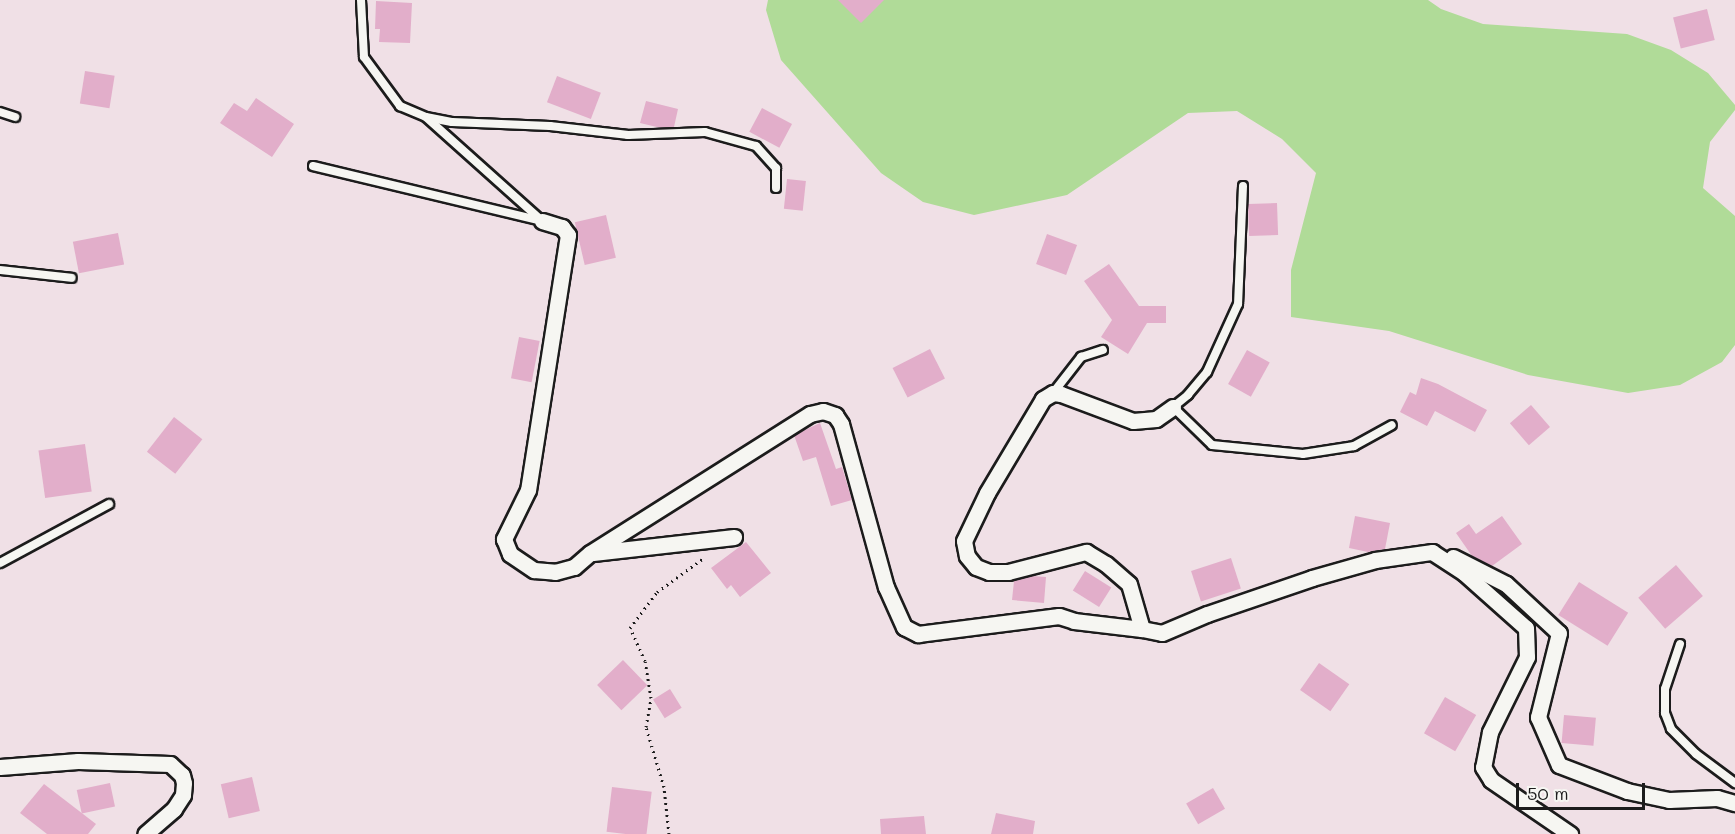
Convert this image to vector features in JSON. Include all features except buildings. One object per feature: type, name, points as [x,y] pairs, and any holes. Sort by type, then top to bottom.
[{"type":"street","points":[[542,221],[562,227],[568,235],[528,490],[504,538],[510,554],[534,570],[555,572],[574,567],[590,553],[810,414],[823,411],[835,414],[841,424],[886,587],[904,627],[918,634],[1059,616],[1074,621],[1162,633],[1207,614],[1311,578],[1375,560],[1432,552],[1457,558],[1506,584],[1558,633],[1538,717],[1559,765],[1627,791],[1669,800],[1717,798],[1735,803]]},
{"type":"street","points":[[1142,629],[1130,584],[1086,552],[1008,572],[976,567],[967,556],[964,541],[987,493],[1043,399],[1053,393],[1133,421],[1156,419],[1173,407]]},
{"type":"street","points":[[590,553],[734,537]]},
{"type":"street","points":[[1432,552],[1464,573],[1526,627],[1527,657],[1490,732],[1484,767],[1491,780],[1570,834]]},
{"type":"street","points":[[0,767],[78,761],[170,764],[182,775],[183,795],[174,809],[145,834]]},
{"type":"lane","points":[[361,0],[364,57],[400,106],[426,117],[452,122],[550,126],[628,135],[705,132],[756,146],[776,168],[776,188]]},
{"type":"lane","points":[[0,112],[15,117]]},
{"type":"lane","points":[[426,117],[542,221]]},
{"type":"lane","points":[[313,166],[542,221]]},
{"type":"lane","points":[[1243,186],[1238,304],[1207,372],[1188,395],[1173,407],[1212,445],[1303,454],[1354,446],[1392,425]]},
{"type":"lane","points":[[0,270],[72,278]]},
{"type":"lane","points":[[1053,393],[1081,357],[1103,350]]},
{"type":"lane","points":[[0,563],[108,504]]},
{"type":"lane","points":[[1680,644],[1665,689],[1665,713],[1671,729],[1696,754],[1735,783]]},
{"type":"path","points":[[669,834],[664,787],[646,727],[651,698],[645,661],[630,628],[657,592],[734,537]]},
{"type":"green space","points":[[768,0],[1428,0],[1441,9],[1483,24],[1627,34],[1671,50],[1708,73],[1735,105],[1735,110],[1710,142],[1703,188],[1735,216],[1735,345],[1722,362],[1680,385],[1628,393],[1528,375],[1389,331],[1291,317],[1291,270],[1316,173],[1282,139],[1237,111],[1188,113],[1067,195],[974,215],[923,202],[881,173],[781,60],[766,10]]}]
